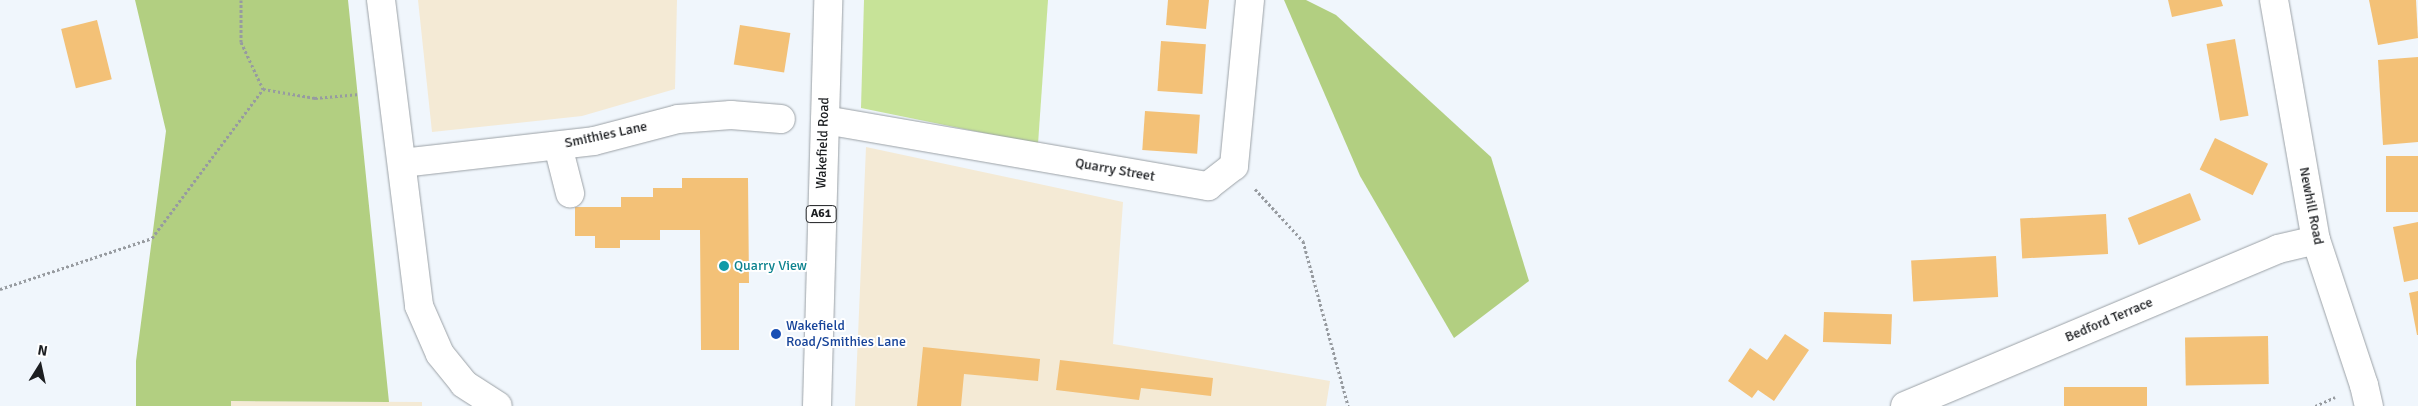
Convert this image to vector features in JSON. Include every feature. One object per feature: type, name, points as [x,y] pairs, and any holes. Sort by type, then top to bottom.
[{"type":"street","points":[[381,0],[419,306],[440,354],[464,384],[498,406]]},
{"type":"street","name":"Wakefield Road","points":[[816,406],[828,0]]},
{"type":"street","points":[[1234,166],[1250,0]]},
{"type":"street","name":"Newhill Road","points":[[2274,0],[2316,240],[2364,385],[2369,406]]},
{"type":"street","name":"Smithies Lane","points":[[402,163],[594,141],[678,119],[732,115],[781,119]]},
{"type":"street","name":"Quarry Street","points":[[825,120],[1208,186],[1234,166]]},
{"type":"street","points":[[558,146],[570,192]]},
{"type":"street","name":"Bedford Terrace","points":[[1905,406],[2278,249],[2316,240]]},
{"type":"path","points":[[241,0],[240,42],[263,89]]},
{"type":"path","points":[[263,89],[314,98],[393,91]]},
{"type":"path","points":[[0,289],[152,238],[263,89]]},
{"type":"path","points":[[1234,166],[1303,241],[1348,406]]},
{"type":"shaded area","points":[[418,0],[677,0],[675,89],[582,116],[432,132]]},
{"type":"shaded area","points":[[866,147],[1123,202],[1113,344],[1330,381],[1326,406],[855,406]]},
{"type":"shaded area","points":[[231,401],[422,402],[422,406],[231,406]]},
{"type":"green space","points":[[135,0],[348,0],[389,402],[231,401],[231,406],[136,406],[136,361],[166,131]]},
{"type":"green space","points":[[864,0],[1048,0],[1038,144],[861,108]]},
{"type":"green space","points":[[1284,0],[1306,0],[1336,15],[1491,157],[1529,281],[1454,338],[1360,176]]},
{"type":"building","points":[[1168,0],[1209,0],[1206,29],[1166,25]]},
{"type":"building","points":[[2168,0],[2221,0],[2223,6],[2172,17]]},
{"type":"building","points":[[2369,0],[2416,0],[2418,38],[2378,45]]},
{"type":"building","points":[[97,20],[112,79],[76,88],[61,29]]},
{"type":"building","points":[[740,25],[790,33],[784,72],[734,65]]},
{"type":"building","points":[[2235,39],[2249,116],[2220,121],[2206,44]]},
{"type":"building","points":[[1161,41],[1206,44],[1202,94],[1158,91]]},
{"type":"building","points":[[2418,57],[2418,142],[2383,145],[2378,60]]},
{"type":"building","points":[[1145,111],[1200,115],[1197,154],[1142,150]]},
{"type":"building","points":[[2215,138],[2268,164],[2253,195],[2200,169]]},
{"type":"building","points":[[2386,156],[2418,156],[2418,212],[2386,212]]},
{"type":"building","name":"Quarry View","points":[[682,178],[748,178],[749,283],[739,283],[739,350],[701,350],[700,230],[660,230],[660,240],[620,240],[620,248],[595,248],[595,236],[575,236],[575,207],[621,207],[621,197],[653,197],[653,188],[682,188]]},
{"type":"building","points":[[2190,193],[2201,220],[2139,245],[2128,218]]},
{"type":"building","points":[[2106,214],[2108,254],[2022,258],[2020,219]]},
{"type":"building","points":[[2418,222],[2418,279],[2404,282],[2393,227]]},
{"type":"building","points":[[1996,256],[1998,297],[1913,301],[1911,260]]},
{"type":"building","points":[[2418,291],[2418,335],[2417,335],[2409,293]]},
{"type":"building","points":[[1824,312],[1892,314],[1891,344],[1823,342]]},
{"type":"building","points":[[1785,334],[1809,350],[1774,401],[1758,390],[1752,398],[1728,381],[1750,348],[1767,360]]},
{"type":"building","points":[[2268,336],[2269,384],[2186,385],[2185,337]]},
{"type":"building","points":[[923,347],[1040,359],[1038,381],[964,374],[961,406],[917,406]]},
{"type":"building","points":[[1060,360],[1213,378],[1211,396],[1141,388],[1139,400],[1056,390]]},
{"type":"building","points":[[2064,387],[2147,387],[2147,406],[2064,406]]},
{"type":"place","name":"Quarry View","points":[[724,266]]},
{"type":"place","name":"Wakefield Road/Smithies Lane","points":[[776,334]]}]
